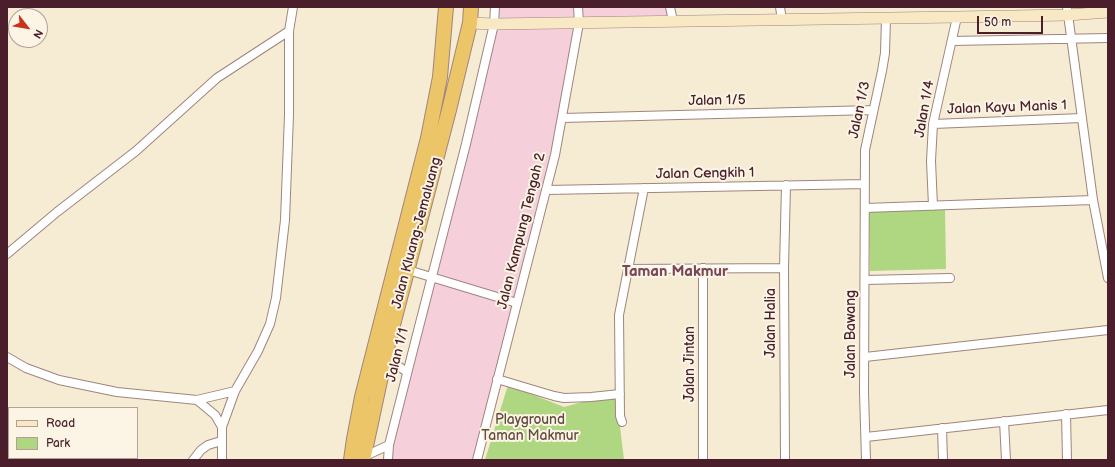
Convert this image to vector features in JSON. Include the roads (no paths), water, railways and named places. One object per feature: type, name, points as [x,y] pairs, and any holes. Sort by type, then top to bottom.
[{"type":"highway","name":"Jalan Kluang-Jemaluang","points":[[359,459],[354,439],[362,397],[428,138],[440,77],[446,7]]},
{"type":"highway","name":"Jalan Kluang-Jemaluang","points":[[359,459],[386,348],[408,270],[470,24],[471,7]]},
{"type":"street","points":[[222,460],[222,427],[236,391],[258,351],[270,324],[276,298],[285,220],[289,115],[289,31],[293,7]]},
{"type":"street","name":"Jalan 1/1","points":[[388,460],[389,444],[466,144],[494,24],[495,7]]},
{"type":"street","name":"Jalan Kampung Tengah 2","points":[[477,460],[555,155],[579,23],[578,7]]},
{"type":"street","points":[[670,7],[673,21]]},
{"type":"street","points":[[780,7],[782,20]]},
{"type":"street","points":[[470,24],[957,17],[1068,11],[1108,12]]},
{"type":"street","points":[[1068,11],[1093,200],[1108,278]]},
{"type":"street","name":"Jalan 1/4","points":[[933,206],[931,161],[933,124],[957,17]]},
{"type":"street","name":"Jalan 1/3","points":[[865,208],[865,150],[885,53],[886,18]]},
{"type":"street","points":[[7,254],[57,212],[136,151],[217,78],[289,31]]},
{"type":"street","points":[[952,41],[1108,38]]},
{"type":"street","name":"Jalan 1/5","points":[[562,118],[873,110]]},
{"type":"street","name":"Jalan Kayu Manis 1","points":[[933,124],[1082,118]]},
{"type":"street","name":"Jalan Cengkih 1","points":[[546,190],[865,184]]},
{"type":"street","name":"Jalan Halia","points":[[785,460],[784,268],[786,185]]},
{"type":"street","points":[[622,422],[620,416],[619,315],[644,188]]},
{"type":"street","points":[[865,208],[1093,200]]},
{"type":"street","name":"Jalan Bawang","points":[[865,208],[864,392],[866,460]]},
{"type":"street","name":"Jalan Jintan","points":[[703,268],[703,460]]},
{"type":"street","points":[[628,269],[784,268]]},
{"type":"street","points":[[408,270],[517,303]]},
{"type":"street","points":[[865,280],[950,278]]},
{"type":"street","points":[[865,357],[1108,330]]},
{"type":"street","points":[[386,348],[398,366],[407,372]]},
{"type":"street","points":[[7,357],[26,368],[59,380],[117,392],[197,400],[236,391]]},
{"type":"street","points":[[497,379],[564,398],[620,394]]},
{"type":"street","points":[[197,400],[214,415],[222,427]]},
{"type":"street","points":[[866,437],[1108,410]]},
{"type":"street","points":[[1066,414],[1067,460]]},
{"type":"street","points":[[1004,421],[1006,460]]},
{"type":"street","points":[[942,428],[943,460]]},
{"type":"street","points":[[193,460],[201,450],[208,445],[221,441]]},
{"type":"street","points":[[359,459],[389,444]]},
{"type":"district","name":"Taman Makmur","points":[[675,272]]},
{"type":"park label","name":"Playground Taman Makmur","points":[[530,428]]}]
